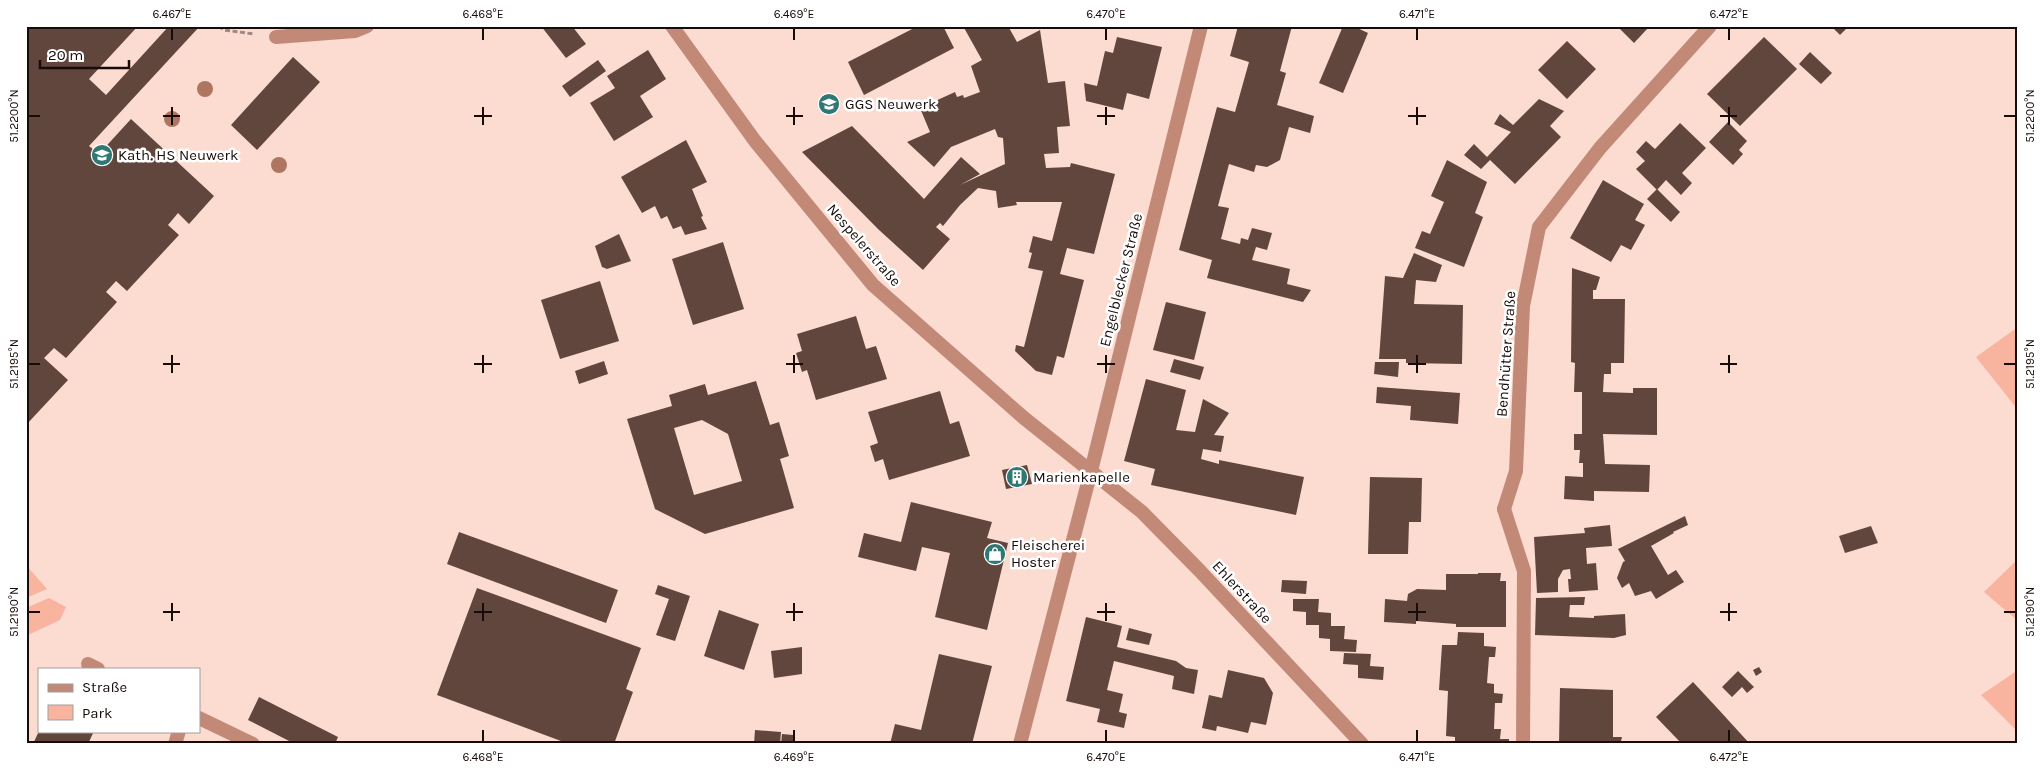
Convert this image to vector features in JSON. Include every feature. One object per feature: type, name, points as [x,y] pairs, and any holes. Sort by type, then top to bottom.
[{"type":"street","points":[[276,37],[355,31],[367,26]]},
{"type":"street","name":"Nespelerstraße","points":[[672,26],[755,141],[873,284],[1024,418],[1091,470]]},
{"type":"street","name":"Engelblecker Straße","points":[[1020,744],[1091,470],[1201,26]]},
{"type":"street","name":"Bendhütter Straße","points":[[1523,744],[1524,571],[1504,509],[1516,472],[1523,306],[1539,227],[1600,148],[1710,26]]},
{"type":"street","name":"Ehlerstraße","points":[[1091,470],[1142,512],[1362,744]]},
{"type":"street","points":[[200,718],[253,744]]},
{"type":"street","points":[[175,744],[179,732]]},
{"type":"path","points":[[219,26],[224,30],[276,37]]},
{"type":"green space","points":[[2018,327],[2018,410],[1976,357]]},
{"type":"green space","points":[[2018,559],[2018,621],[1984,592]]},
{"type":"green space","points":[[26,565],[47,589],[26,598]]},
{"type":"green space","points":[[49,598],[66,607],[60,620],[26,636],[26,608]]},
{"type":"green space","points":[[2018,670],[2018,732],[1981,695]]},
{"type":"building","points":[[26,26],[138,26],[89,79],[106,95],[169,26],[200,26],[89,146],[99,154],[131,119],[214,196],[189,224],[178,213],[168,225],[179,235],[127,291],[116,281],[106,292],[117,302],[66,358],[54,348],[44,358],[68,380],[26,425]]},
{"type":"building","points":[[541,26],[572,26],[586,44],[566,58]]},
{"type":"building","points":[[918,26],[943,26],[954,48],[864,95],[848,62]]},
{"type":"building","points":[[963,26],[1008,26],[1017,42],[1040,30],[1048,83],[1065,81],[1070,126],[1057,127],[1059,153],[1044,154],[1046,168],[1070,167],[1071,163],[1115,174],[1094,254],[1067,248],[1060,274],[1084,280],[1064,358],[1057,356],[1052,375],[1036,371],[1015,351],[1016,345],[1024,347],[1043,271],[1028,268],[1032,253],[1029,252],[1033,236],[1052,241],[1062,202],[1016,202],[1017,205],[998,208],[996,191],[978,188],[960,205],[943,226],[940,223],[936,227],[950,239],[923,270],[878,229],[802,152],[852,126],[924,199],[961,157],[980,174],[960,185],[1005,164],[1003,138],[998,137],[995,129],[951,147],[934,167],[907,142],[930,132],[920,108],[955,92],[957,97],[963,95],[964,98],[980,92],[971,66],[982,60]]},
{"type":"building","points":[[1238,26],[1292,26],[1280,71],[1286,73],[1277,105],[1314,116],[1310,133],[1289,127],[1280,160],[1267,167],[1256,165],[1254,172],[1229,164],[1218,206],[1229,208],[1221,239],[1240,244],[1241,238],[1248,240],[1252,228],[1272,233],[1267,250],[1256,247],[1252,260],[1290,269],[1287,284],[1311,290],[1303,302],[1207,278],[1212,260],[1179,250],[1217,107],[1235,112],[1249,62],[1230,56]]},
{"type":"building","points":[[1343,26],[1353,26],[1368,33],[1343,93],[1319,83]]},
{"type":"building","points":[[1617,26],[1647,26],[1648,28],[1634,43]]},
{"type":"building","points":[[1831,26],[1849,26],[1840,35]]},
{"type":"building","points":[[1117,37],[1162,47],[1149,99],[1127,93],[1123,110],[1086,101],[1084,83],[1097,86],[1105,51],[1113,53]]},
{"type":"building","points":[[1764,37],[1797,69],[1740,126],[1707,94]]},
{"type":"building","points":[[1567,41],[1596,69],[1567,99],[1538,70]]},
{"type":"building","points":[[648,50],[666,79],[640,96],[653,117],[614,141],[590,103],[615,88],[607,76]]},
{"type":"building","points":[[1810,52],[1832,73],[1821,84],[1799,64]]},
{"type":"building","points":[[293,57],[320,82],[257,150],[231,125]]},
{"type":"building","points":[[598,60],[606,71],[570,97],[562,86]]},
{"type":"building","points":[[1539,99],[1564,111],[1550,126],[1561,137],[1515,184],[1490,160],[1481,169],[1464,155],[1474,144],[1487,157],[1511,132],[1494,124],[1500,114],[1513,125]]},
{"type":"building","points":[[1728,122],[1747,141],[1739,150],[1743,154],[1733,165],[1709,142]]},
{"type":"building","points":[[1680,123],[1706,148],[1682,173],[1692,183],[1681,195],[1666,180],[1657,190],[1636,169],[1645,161],[1636,152],[1646,141],[1655,149]]},
{"type":"building","points":[[686,140],[707,182],[692,189],[707,229],[685,235],[681,226],[673,229],[667,216],[661,219],[655,206],[642,213],[621,177]]},
{"type":"building","points":[[1447,160],[1487,182],[1475,213],[1483,217],[1464,267],[1415,248],[1422,231],[1430,234],[1444,202],[1431,196]]},
{"type":"building","points":[[1603,180],[1644,204],[1635,220],[1645,225],[1631,250],[1621,245],[1611,262],[1570,238]]},
{"type":"building","points":[[1657,189],[1680,212],[1671,222],[1647,199]]},
{"type":"building","points":[[619,234],[631,261],[607,269],[602,267],[595,246]]},
{"type":"building","points":[[723,242],[744,309],[693,325],[672,259]]},
{"type":"building","points":[[1414,253],[1442,265],[1436,282],[1416,280],[1414,304],[1463,305],[1462,364],[1406,363],[1406,359],[1379,359],[1385,276],[1403,278]]},
{"type":"building","points":[[1572,268],[1600,277],[1596,290],[1593,290],[1593,299],[1625,299],[1624,363],[1611,363],[1611,374],[1604,374],[1603,392],[1633,393],[1633,388],[1657,388],[1657,435],[1603,434],[1605,464],[1650,465],[1649,492],[1594,491],[1594,501],[1564,499],[1565,476],[1583,477],[1583,463],[1579,463],[1580,450],[1574,450],[1574,434],[1582,434],[1582,392],[1574,392],[1575,363],[1571,362]]},
{"type":"building","points":[[600,281],[619,341],[560,359],[541,300]]},
{"type":"building","points":[[1166,302],[1206,312],[1194,360],[1153,350]]},
{"type":"building","points":[[856,316],[866,349],[876,346],[887,379],[816,400],[807,370],[802,372],[796,353],[802,351],[797,334]]},
{"type":"building","points":[[1174,359],[1204,367],[1200,380],[1170,372]]},
{"type":"building","points":[[604,361],[608,374],[579,384],[575,371]]},
{"type":"building","points":[[1375,362],[1399,362],[1398,377],[1374,374]]},
{"type":"building","points":[[1146,379],[1186,390],[1176,430],[1195,432],[1203,399],[1229,413],[1214,435],[1224,436],[1221,452],[1203,449],[1201,459],[1219,464],[1219,460],[1304,477],[1296,515],[1151,485],[1155,469],[1124,461]]},
{"type":"building","points":[[756,381],[770,425],[779,422],[789,456],[780,459],[794,508],[705,534],[655,509],[627,419],[672,406],[669,395],[705,384],[708,395]],"holes":[[[702,420],[728,434],[742,481],[694,495],[674,428]]]},
{"type":"building","points":[[1377,387],[1460,393],[1458,424],[1410,420],[1411,406],[1376,403]]},
{"type":"building","points":[[940,391],[950,424],[959,421],[970,456],[889,480],[883,459],[875,462],[870,446],[878,443],[868,412]]},
{"type":"building","name":"Marienkapelle","points":[[1027,465],[1032,484],[1006,489],[1002,470]]},
{"type":"building","points":[[1370,477],[1422,478],[1421,522],[1409,522],[1408,554],[1368,554]]},
{"type":"building","points":[[911,502],[992,522],[987,538],[1008,543],[987,630],[935,617],[950,553],[922,547],[916,571],[858,557],[864,533],[901,542]]},
{"type":"building","points":[[1685,516],[1688,525],[1651,546],[1668,575],[1676,570],[1684,582],[1656,599],[1651,591],[1635,596],[1629,583],[1622,588],[1617,578],[1625,561],[1618,549]]},
{"type":"building","points":[[1610,525],[1612,546],[1586,548],[1587,564],[1596,563],[1598,590],[1569,592],[1568,579],[1571,579],[1570,569],[1563,570],[1558,579],[1558,592],[1537,593],[1534,537],[1585,533],[1584,528]]},
{"type":"building","points":[[1871,526],[1878,543],[1845,553],[1839,536]]},
{"type":"building","points":[[459,532],[618,590],[606,623],[447,564]]},
{"type":"building","points":[[1501,573],[1500,581],[1506,581],[1506,627],[1456,627],[1456,624],[1416,621],[1416,624],[1384,622],[1385,599],[1407,601],[1408,594],[1417,589],[1446,590],[1446,574]]},
{"type":"building","points":[[1282,580],[1307,581],[1306,594],[1281,592]]},
{"type":"building","points":[[658,585],[690,596],[675,641],[656,635],[669,599],[655,594]]},
{"type":"building","points":[[477,588],[641,648],[626,689],[633,692],[614,744],[569,744],[437,695]]},
{"type":"building","points":[[1585,597],[1584,605],[1570,605],[1569,617],[1594,618],[1594,616],[1625,614],[1626,635],[1614,638],[1535,635],[1536,598]]},
{"type":"building","points":[[1293,599],[1319,599],[1318,612],[1331,613],[1331,626],[1345,626],[1344,639],[1357,640],[1356,652],[1330,651],[1330,639],[1319,638],[1319,625],[1306,625],[1306,612],[1293,611]]},
{"type":"building","points":[[719,610],[759,624],[744,670],[704,656]]},
{"type":"building","points":[[1086,617],[1122,626],[1117,647],[1176,661],[1186,668],[1198,670],[1194,694],[1172,689],[1174,676],[1114,661],[1107,690],[1123,694],[1119,712],[1127,714],[1124,728],[1097,722],[1100,709],[1066,701]]},
{"type":"building","points":[[1129,628],[1152,634],[1149,645],[1126,640]]},
{"type":"building","points":[[1458,632],[1484,633],[1484,646],[1496,647],[1495,657],[1489,657],[1487,683],[1494,684],[1494,693],[1503,694],[1502,703],[1495,703],[1494,729],[1501,729],[1500,739],[1509,739],[1509,744],[1455,744],[1455,737],[1446,736],[1448,691],[1439,690],[1442,645],[1457,645]]},
{"type":"building","points":[[802,647],[802,674],[774,678],[771,651]]},
{"type":"building","points":[[1344,653],[1371,654],[1370,666],[1384,667],[1383,680],[1358,678],[1358,665],[1343,664]]},
{"type":"building","points":[[939,654],[992,666],[972,744],[890,744],[895,724],[921,730]]},
{"type":"building","points":[[1759,667],[1762,672],[1756,676],[1753,670]]},
{"type":"building","points":[[1228,670],[1264,678],[1273,693],[1266,725],[1251,722],[1248,733],[1217,726],[1216,731],[1202,728],[1209,695],[1222,698]]},
{"type":"building","points":[[1738,671],[1754,687],[1747,693],[1742,687],[1732,697],[1722,687]]},
{"type":"building","points":[[1693,682],[1750,744],[1682,744],[1656,717]]},
{"type":"building","points":[[1560,688],[1613,690],[1613,737],[1622,737],[1621,741],[1612,741],[1612,744],[1559,744]]},
{"type":"building","points":[[259,697],[338,737],[335,744],[295,744],[248,720]]},
{"type":"building","points":[[755,730],[781,732],[780,744],[754,744]]},
{"type":"building","points":[[39,732],[94,732],[88,744],[33,744]]},
{"type":"building","points":[[782,734],[793,735],[793,744],[781,744]]},
{"type":"place","name":"GGS Neuwerk","points":[[829,104]]},
{"type":"place","name":"Kath. HS Neuwerk","points":[[102,155]]},
{"type":"place","name":"Marienkapelle","points":[[1017,477]]},
{"type":"place","name":"Fleischerei Hoster","points":[[995,554]]}]
